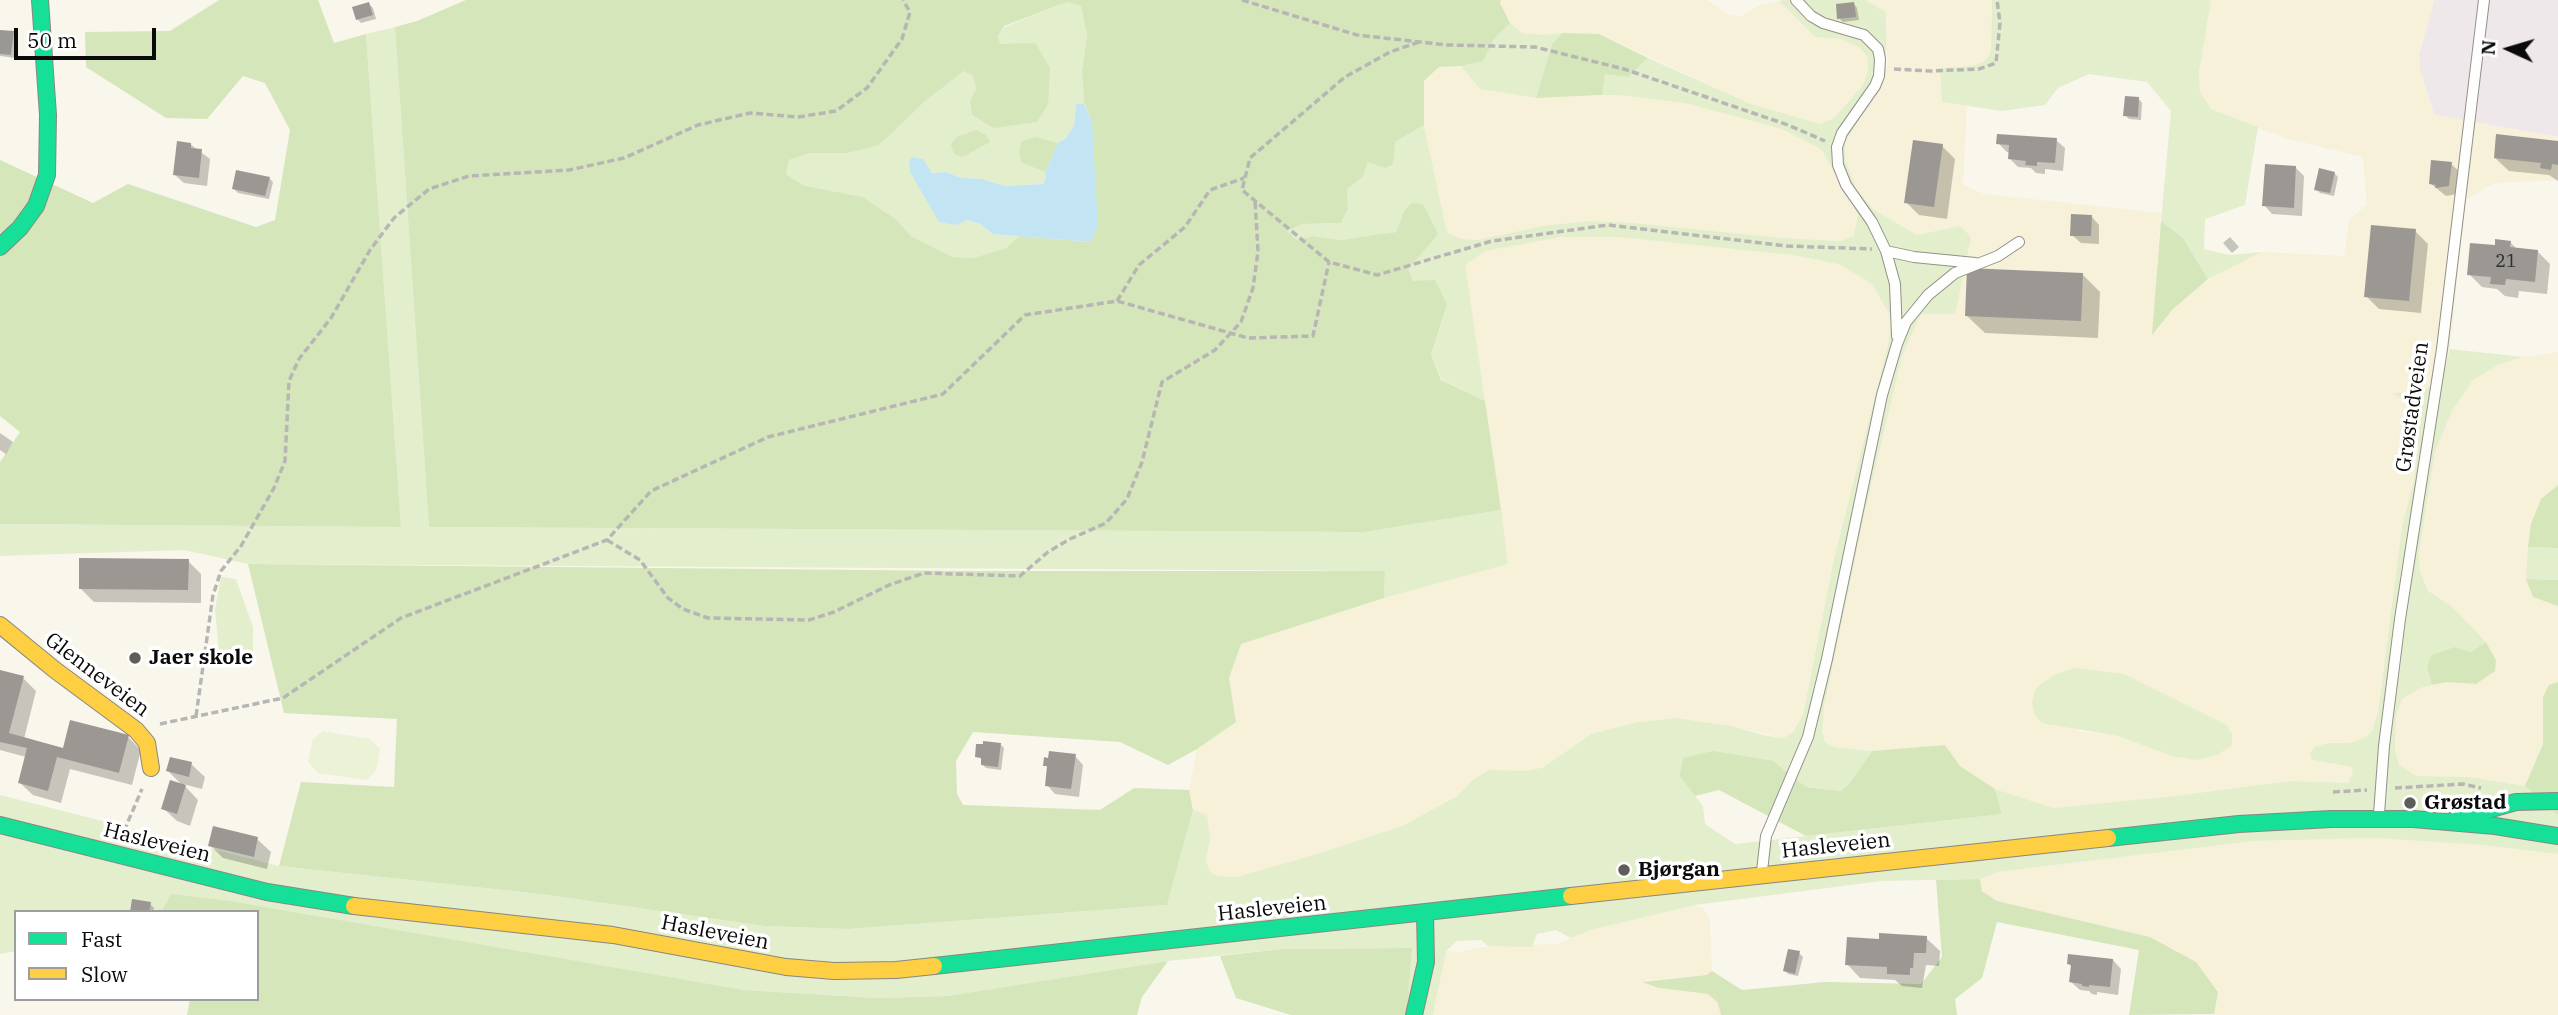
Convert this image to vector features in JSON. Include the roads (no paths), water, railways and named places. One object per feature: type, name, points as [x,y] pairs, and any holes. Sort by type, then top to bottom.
[{"type":"main road","points":[[0,247],[20,228],[36,206],[47,175],[48,127],[40,0]]},
{"type":"main road","name":"Glenneveien","points":[[0,625],[136,730],[147,743],[151,768]]},
{"type":"main road","points":[[2449,821],[2516,802],[2558,801]]},
{"type":"main road","name":"Hasleveien","points":[[0,825],[267,892],[352,906],[613,935],[786,967],[834,971],[895,970],[960,964],[1762,874],[2239,824],[2379,818],[2449,821],[2558,836]]},
{"type":"main road","points":[[1414,1015],[1426,962],[1425,913]]},
{"type":"lane","name":"Hasleveien","points":[[1796,0],[1811,16],[1823,23],[1852,30],[1871,41],[1878,49],[1881,68],[1875,86],[1842,133],[1838,147],[1838,165],[1846,185],[1872,222],[1886,251],[1895,284],[1897,344]]},
{"type":"lane","name":"Grøstadveien","points":[[2379,818],[2400,619],[2442,349],[2484,0]]},
{"type":"lane","name":"Hasleveien","points":[[1762,874],[1769,828],[1808,737],[1882,395],[1897,344],[1906,322],[1927,295],[1955,273],[1998,256],[2019,242]]},
{"type":"lane","points":[[1886,251],[1914,257],[1976,263]]},
{"type":"water","points":[[1076,104],[1084,104],[1092,122],[1098,226],[1091,242],[993,234],[980,224],[967,220],[957,225],[939,222],[910,172],[909,162],[912,157],[923,159],[932,173],[946,172],[961,178],[982,179],[1005,186],[1043,184],[1046,179],[1045,172],[1058,143],[1065,139],[1074,126]]},
{"type":"place","name":"Jaer skole","points":[[135,658]]},
{"type":"place","name":"Grøstad","points":[[2410,803]]},
{"type":"place","name":"Bjørgan","points":[[1624,870]]}]
